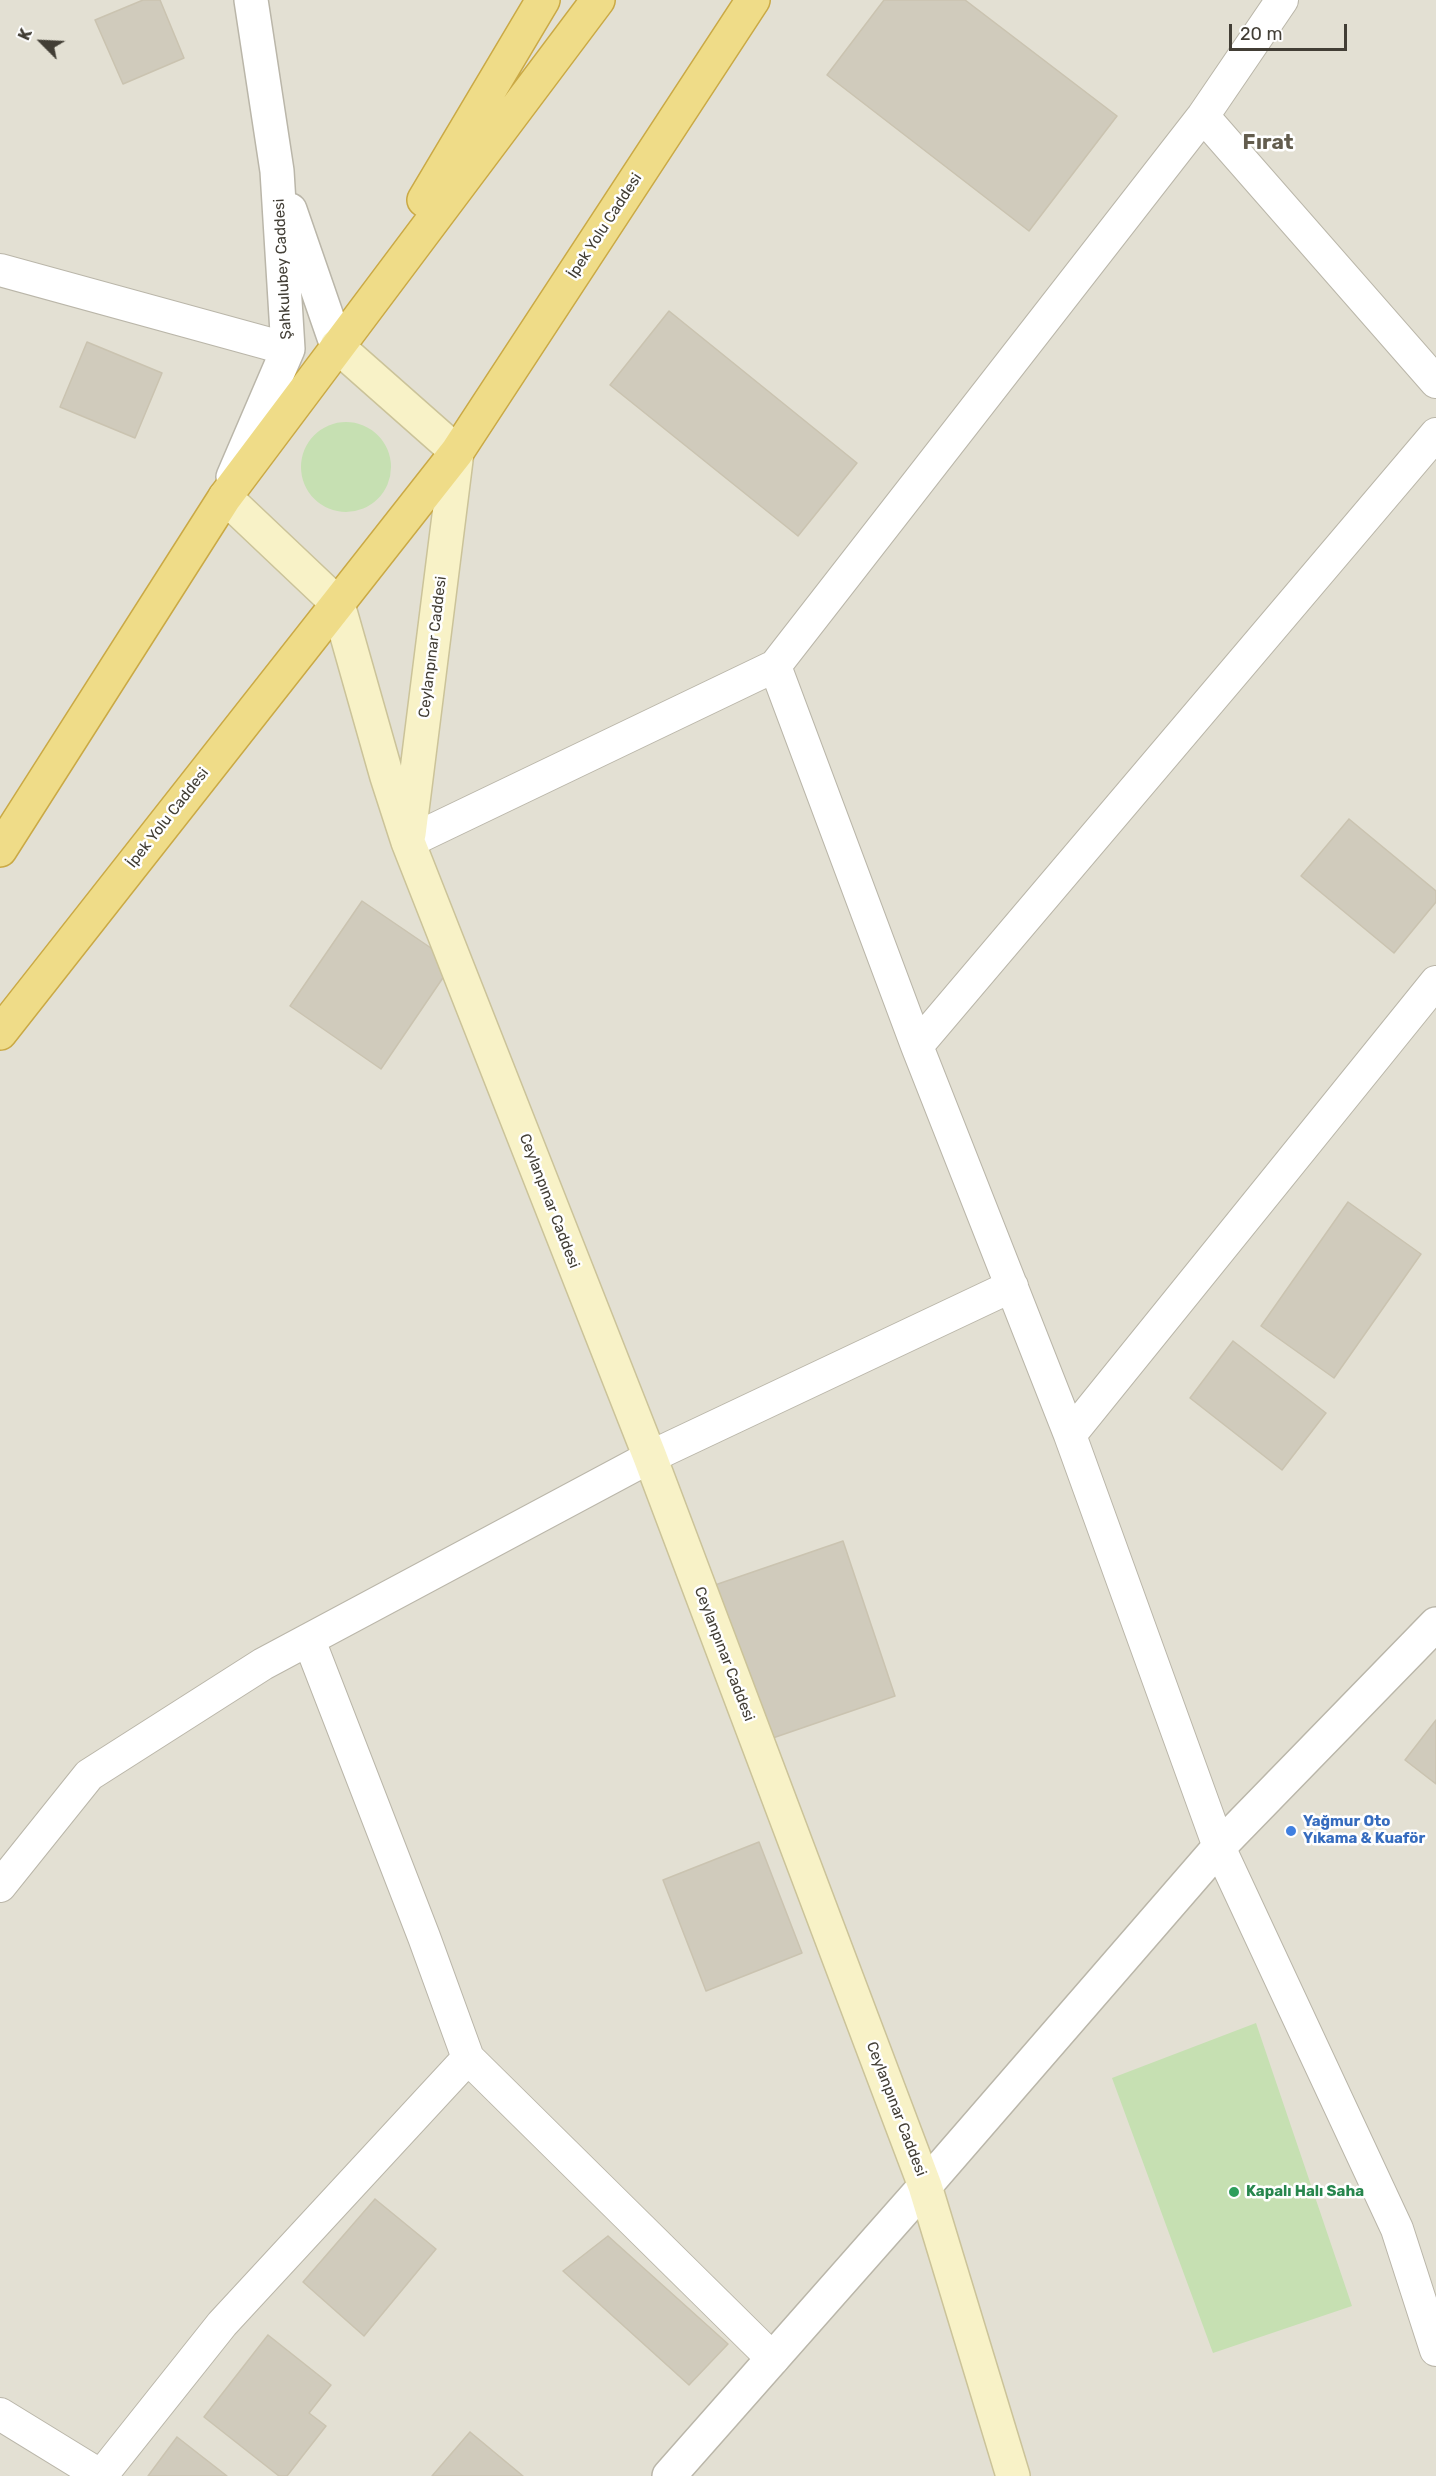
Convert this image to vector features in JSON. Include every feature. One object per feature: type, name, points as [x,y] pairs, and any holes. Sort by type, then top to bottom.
[{"type":"highway","points":[[337,346],[543,0]]},
{"type":"highway","points":[[0,850],[225,497],[598,0]]},
{"type":"highway","name":"İpek Yolu Caddesi","points":[[0,1033],[458,452],[753,0]]},
{"type":"main road","points":[[337,346],[458,452]]},
{"type":"main road","name":"Ceylanpınar Caddesi","points":[[408,842],[458,452]]},
{"type":"main road","points":[[225,497],[338,604]]},
{"type":"main road","name":"Ceylanpınar Caddesi","points":[[338,604],[387,777],[408,842],[650,1457],[926,2186],[1013,2476]]},
{"type":"street","name":"Şahkulubey Caddesi","points":[[225,497],[288,349],[277,171],[251,0]]},
{"type":"street","points":[[408,842],[775,666],[1203,116],[1282,0]]},
{"type":"street","points":[[1203,116],[1436,382]]},
{"type":"street","name":"Şahkulubey Caddesi","points":[[277,171],[337,346]]},
{"type":"street","points":[[0,270],[288,349]]},
{"type":"street","points":[[917,1046],[1436,434]]},
{"type":"street","points":[[775,666],[917,1046],[1070,1435],[1219,1847],[1397,2229],[1436,2350]]},
{"type":"street","points":[[1070,1435],[1436,982]]},
{"type":"street","points":[[0,1886],[89,1775],[263,1664],[650,1457],[1012,1286]]},
{"type":"street","points":[[669,2476],[926,2186],[1219,1847],[1436,1624]]},
{"type":"street","points":[[309,1640],[424,1937],[468,2058],[773,2359]]},
{"type":"street","points":[[0,2414],[101,2476],[222,2324],[468,2058]]},
{"type":"shaded area","points":[[0,0],[1436,0],[1436,2476],[0,2476]]},
{"type":"green space","points":[[337,422],[355,422],[371,429],[384,442],[391,458],[391,476],[384,492],[371,505],[355,512],[337,512],[321,505],[308,492],[301,476],[301,458],[308,442],[321,429]]},
{"type":"green space","name":"Kapalı Halı Saha","points":[[1256,2023],[1352,2306],[1213,2353],[1112,2078]]},
{"type":"building","points":[[143,0],[160,0],[184,58],[123,84],[95,20]]},
{"type":"building","points":[[884,0],[965,0],[1117,116],[1029,231],[827,75]]},
{"type":"building","points":[[669,311],[857,463],[798,536],[610,385]]},
{"type":"building","points":[[87,342],[162,373],[135,438],[60,407]]},
{"type":"building","points":[[1349,819],[1436,891],[1436,902],[1394,953],[1301,876]]},
{"type":"building","points":[[362,901],[453,963],[381,1069],[290,1006]]},
{"type":"building","points":[[1348,1202],[1421,1254],[1334,1378],[1261,1326]]},
{"type":"building","points":[[1233,1341],[1326,1413],[1282,1470],[1190,1398]]},
{"type":"building","points":[[843,1541],[895,1696],[767,1740],[715,1585]]},
{"type":"building","points":[[1436,1720],[1436,1784],[1405,1760]]},
{"type":"building","points":[[759,1842],[802,1953],[706,1991],[663,1880]]},
{"type":"building","points":[[375,2199],[436,2249],[364,2336],[303,2282]]},
{"type":"building","points":[[608,2236],[728,2344],[689,2385],[563,2271]]},
{"type":"building","points":[[268,2335],[331,2385],[309,2413],[326,2426],[287,2476],[279,2476],[204,2417]]},
{"type":"building","points":[[470,2432],[523,2476],[432,2476]]},
{"type":"building","points":[[177,2437],[227,2476],[148,2476]]},
{"type":"place","name":"Yağmur Oto Yıkama & Kuaför","points":[[1291,1831]]},
{"type":"place","name":"Kapalı Halı Saha","points":[[1234,2192]]},
{"type":"district","name":"Fırat","points":[[1268,143]]}]
